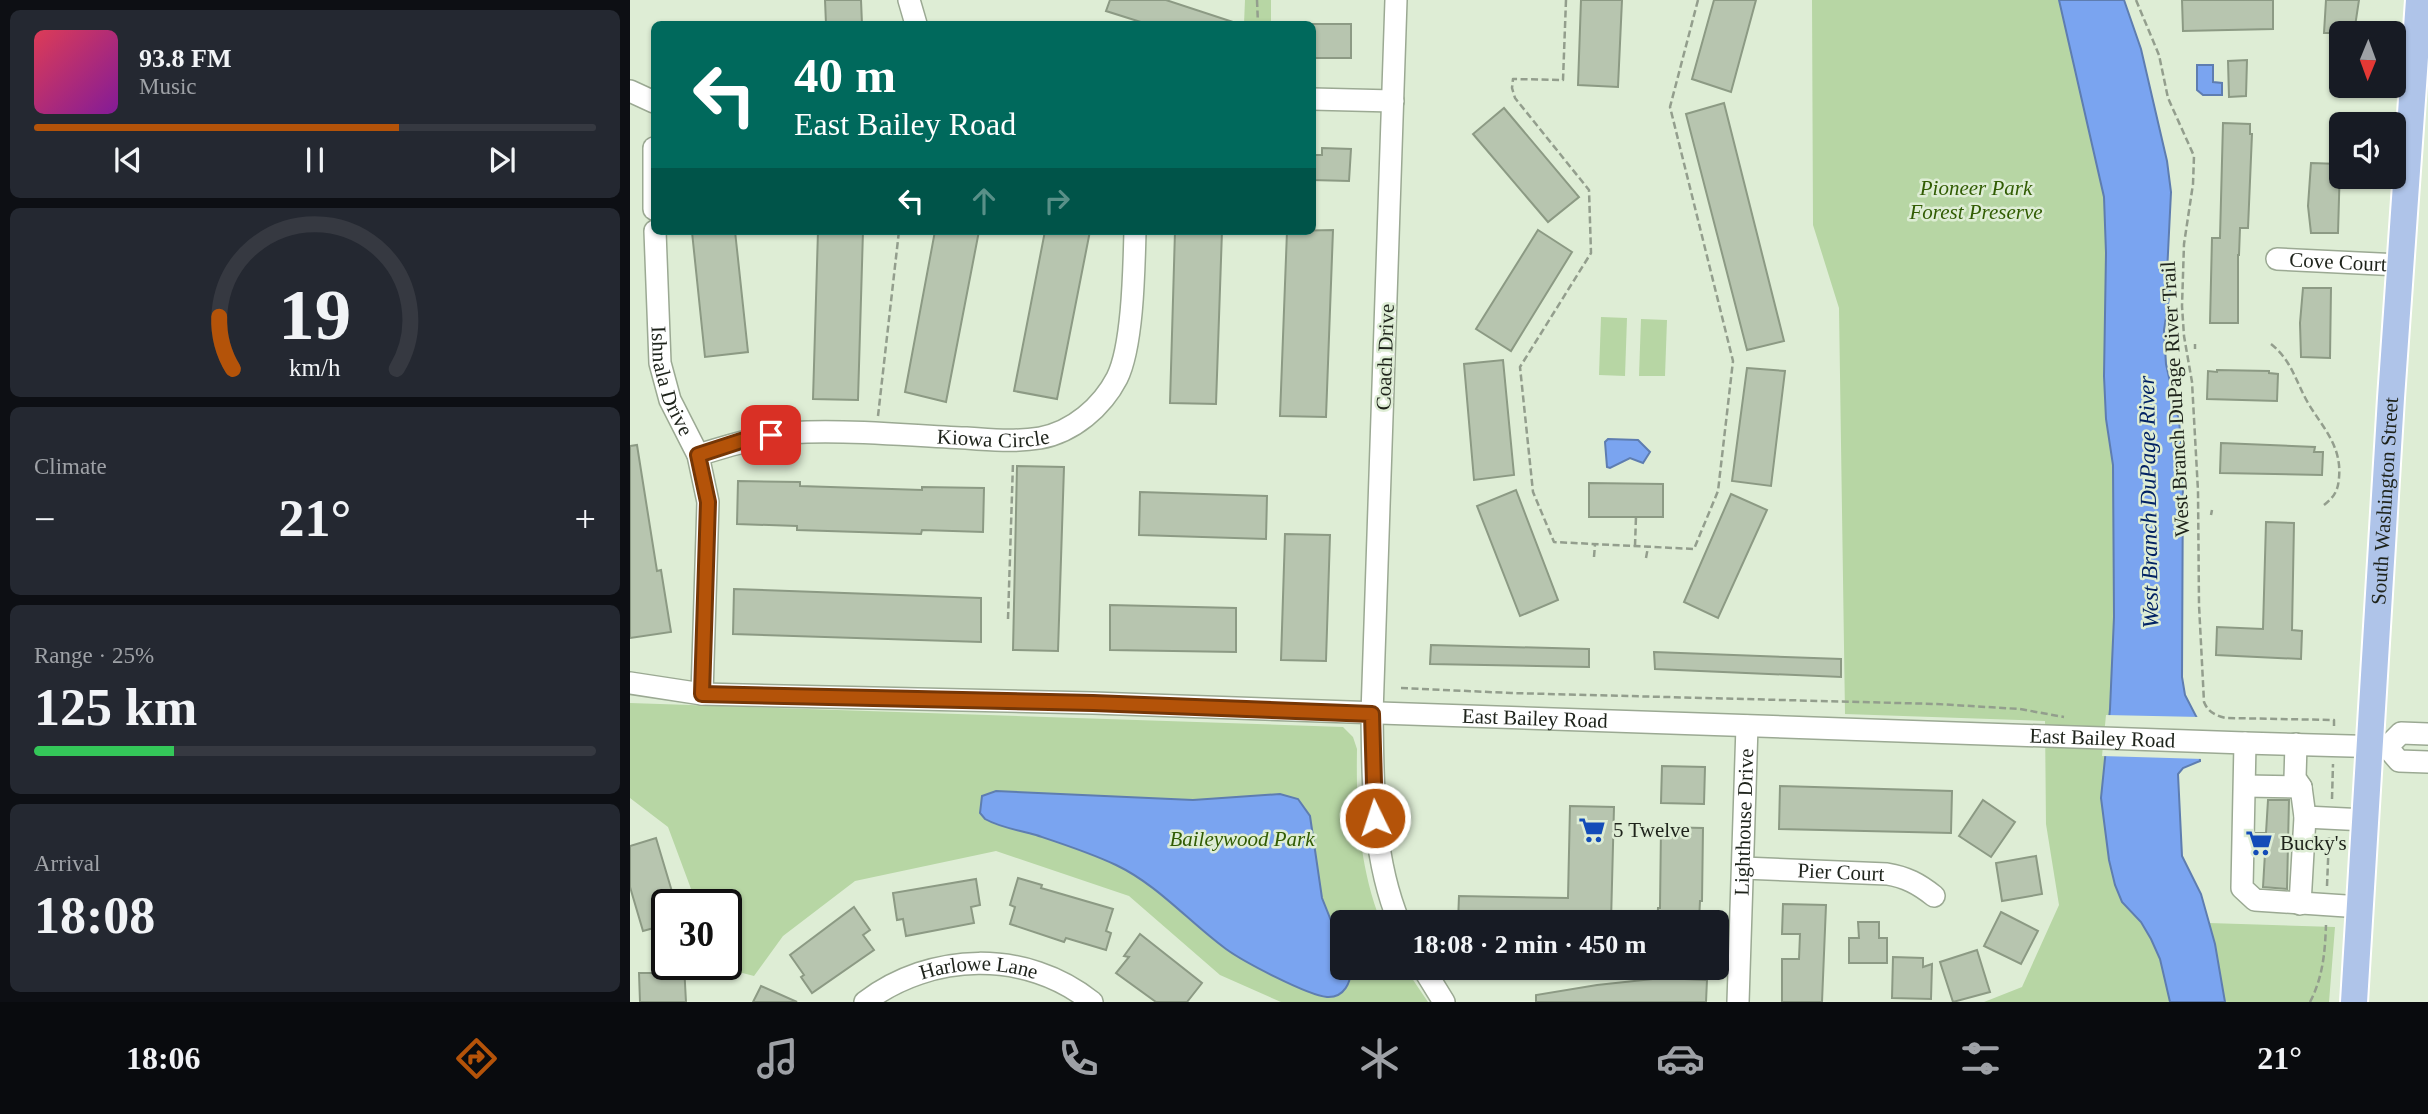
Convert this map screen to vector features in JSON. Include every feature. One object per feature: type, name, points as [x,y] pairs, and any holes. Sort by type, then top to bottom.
[{"type":"main road","name":"South Washington Street","points":[[2354,1002],[2366,820],[2379,746],[2400,265],[2419,0]]},
{"type":"street","points":[[909,0],[915,21]]},
{"type":"street","name":"Coach Drive","points":[[1395,910],[1384,876],[1378,843],[1373,793],[1372,714],[1396,0]]},
{"type":"street","points":[[630,91],[651,101]]},
{"type":"street","points":[[1316,99],[1393,101]]},
{"type":"street","name":"Ishnala Drive","points":[[655,235],[660,363],[670,400],[698,455],[708,502],[702,694]]},
{"type":"street","name":"Kiowa Circle","points":[[698,455],[744,440],[771,435],[831,432],[996,440],[1039,438],[1073,424],[1088,415],[1105,396],[1122,366],[1131,301],[1135,235]]},
{"type":"street","name":"Cove Court","points":[[2277,259],[2400,265]]},
{"type":"street","name":"East Bailey Road","points":[[630,683],[702,694],[1093,703],[2379,746]]},
{"type":"street","name":"East Bailey Road","points":[[630,697],[670,699],[702,694]]},
{"type":"street","name":"Lighthouse Drive","points":[[1738,1002],[1747,726]]},
{"type":"street","points":[[2428,734],[2401,733],[2379,746],[2399,761],[2428,762]]},
{"type":"street","points":[[2245,743],[2242,888],[2255,900],[2361,907]]},
{"type":"street","points":[[2296,744],[2295,778],[2301,787],[2305,817],[2300,904]]},
{"type":"street","points":[[2245,786],[2301,787]]},
{"type":"street","points":[[2305,817],[2366,820]]},
{"type":"street","name":"Pier Court","points":[[1743,868],[1887,874],[1918,883],[1934,896]]},
{"type":"street","name":"Harlowe Lane","points":[[865,1002],[905,978],[929,970],[990,963],[1013,966],[1053,978],[1092,1002]]},
{"type":"street","points":[[1430,980],[1444,1002]]},
{"type":"path","points":[[1257,0],[1258,21]]},
{"type":"path","points":[[1566,0],[1563,80],[1513,79],[1512,88],[1515,98],[1588,190],[1591,253],[1520,367],[1533,492],[1554,542],[1694,549],[1718,491],[1733,361],[1670,107],[1698,0]]},
{"type":"path","name":"West Branch DuPage River Trail","points":[[2136,0],[2160,55],[2168,98],[2194,156],[2193,184],[2184,244],[2182,306],[2192,382],[2204,697],[2209,710],[2226,718],[2334,720],[2334,732]]},
{"type":"path","points":[[878,416],[899,235]]},
{"type":"path","points":[[2271,344],[2285,355],[2309,405],[2338,452],[2340,468],[2337,491],[2324,505]]},
{"type":"path","points":[[1008,619],[1013,463]]},
{"type":"path","points":[[1635,546],[1636,516]]},
{"type":"path","points":[[1594,557],[1595,544]]},
{"type":"path","points":[[1646,558],[1648,547]]},
{"type":"path","points":[[1401,688],[1961,705],[2020,709],[2074,718]]},
{"type":"path","points":[[2212,719],[2216,715]]},
{"type":"path","points":[[2332,803],[2333,761]]},
{"type":"path","points":[[2327,889],[2330,830]]},
{"type":"path","points":[[2310,1002],[2321,977],[2327,915]]},
{"type":"green space","points":[[1245,0],[1271,0],[1271,21],[1244,21]]},
{"type":"green space","name":"Pioneer Park Forest Preserve","points":[[1812,0],[2092,0],[2111,57],[2146,879],[2209,923],[2335,927],[2329,1002],[1984,1002],[2022,987],[2059,905],[2046,824],[2045,721],[1845,714],[1839,308],[1813,225]]},
{"type":"green space","points":[[1601,317],[1627,318],[1625,376],[1599,375]]},
{"type":"green space","points":[[1641,319],[1667,320],[1665,376],[1639,376]]},
{"type":"green space","name":"Baileywood Park","points":[[630,703],[1343,727],[1353,737],[1357,749],[1360,837],[1377,910],[1330,910],[1330,980],[1413,980],[1428,1002],[1281,1002],[1220,975],[1129,896],[996,851],[855,881],[783,936],[754,976],[742,973],[742,889],[691,889],[668,827],[630,798]]},
{"type":"water","name":"West Branch DuPage River","points":[[2059,0],[2124,0],[2141,49],[2167,161],[2171,192],[2167,273],[2170,291],[2164,330],[2166,364],[2179,421],[2183,461],[2182,677],[2185,695],[2198,720],[2200,761],[2183,768],[2178,774],[2182,856],[2201,894],[2215,944],[2225,1002],[2170,1002],[2160,959],[2141,922],[2122,902],[2109,860],[2101,798],[2110,709],[2114,617],[2113,465],[2106,419],[2104,376],[2104,197]]},
{"type":"water","points":[[2197,65],[2213,65],[2213,82],[2222,83],[2222,95],[2203,95],[2197,90]]},
{"type":"water","points":[[1608,439],[1638,440],[1650,452],[1643,463],[1630,458],[1610,468],[1607,467],[1605,442]]},
{"type":"water","points":[[996,791],[1193,800],[1280,794],[1298,799],[1310,816],[1322,898],[1330,918],[1330,980],[1350,980],[1346,988],[1333,997],[1318,995],[1261,969],[1226,949],[1160,893],[1131,873],[1087,853],[985,819],[980,813],[982,796]]},
{"type":"pier","points":[[2106,715],[2200,717],[2203,759],[2102,756]]},
{"type":"building","points":[[825,0],[861,0],[862,21],[826,21]]},
{"type":"building","points":[[1110,0],[1166,0],[1230,21],[1138,21],[1106,11]]},
{"type":"building","points":[[1581,0],[1622,0],[1618,87],[1578,85]]},
{"type":"building","points":[[1714,0],[1756,0],[1731,92],[1692,79]]},
{"type":"building","points":[[2182,0],[2273,0],[2273,29],[2183,31]]},
{"type":"building","points":[[2326,0],[2359,0],[2356,21],[2329,21],[2329,33],[2324,33]]},
{"type":"building","points":[[1316,24],[1351,24],[1351,58],[1316,58]]},
{"type":"building","points":[[2247,60],[2246,96],[2229,97],[2228,61]]},
{"type":"building","points":[[1724,103],[1784,341],[1747,350],[1686,114]]},
{"type":"building","points":[[1504,108],[1579,197],[1548,222],[1473,134]]},
{"type":"building","points":[[2223,123],[2250,124],[2252,134],[2248,228],[2240,228],[2238,255],[2238,323],[2210,323],[2212,238],[2220,238]]},
{"type":"building","points":[[1322,148],[1351,149],[1349,181],[1316,180],[1316,155],[1322,155]]},
{"type":"building","points":[[2311,163],[2329,164],[2329,189],[2339,189],[2338,233],[2311,233],[2308,206]]},
{"type":"building","points":[[1316,230],[1333,230],[1326,417],[1280,416],[1287,235],[1316,235]]},
{"type":"building","points":[[1538,230],[1572,252],[1511,351],[1476,329]]},
{"type":"building","points":[[692,235],[735,235],[748,352],[705,357]]},
{"type":"building","points":[[818,235],[863,235],[858,400],[813,399]]},
{"type":"building","points":[[934,235],[978,235],[946,402],[905,392]]},
{"type":"building","points":[[1044,235],[1089,235],[1057,399],[1014,391]]},
{"type":"building","points":[[1175,235],[1222,235],[1216,404],[1170,403]]},
{"type":"building","points":[[2303,288],[2331,288],[2330,358],[2301,357]]},
{"type":"building","points":[[1503,360],[1514,475],[1474,480],[1464,364]]},
{"type":"building","points":[[1747,368],[1785,371],[1771,486],[1732,481]]},
{"type":"building","points":[[2208,371],[2269,371],[2278,374],[2277,401],[2207,399]]},
{"type":"building","points":[[2221,443],[2315,447],[2314,452],[2323,452],[2322,475],[2220,473]]},
{"type":"building","points":[[637,445],[657,571],[661,570],[671,632],[630,638],[630,446]]},
{"type":"building","points":[[1017,466],[1064,467],[1058,651],[1013,650]]},
{"type":"building","points":[[738,481],[922,490],[922,487],[984,488],[983,532],[922,530],[921,534],[797,530],[797,526],[737,524]]},
{"type":"building","points":[[1589,483],[1663,484],[1663,517],[1589,517]]},
{"type":"building","points":[[1516,490],[1558,600],[1520,616],[1477,506]]},
{"type":"building","points":[[1140,492],[1267,496],[1266,539],[1139,535]]},
{"type":"building","points":[[1731,494],[1767,510],[1718,618],[1684,602]]},
{"type":"building","points":[[2266,522],[2294,523],[2292,630],[2302,631],[2301,659],[2216,655],[2217,627],[2263,629]]},
{"type":"building","points":[[1285,534],[1330,535],[1326,661],[1281,660]]},
{"type":"building","points":[[734,589],[981,598],[981,642],[733,634]]},
{"type":"building","points":[[1110,605],[1236,608],[1236,652],[1110,650]]},
{"type":"building","points":[[1431,645],[1589,649],[1589,667],[1430,664]]},
{"type":"building","points":[[1654,652],[1841,659],[1841,677],[1655,669]]},
{"type":"building","points":[[1662,766],[1705,767],[1704,804],[1661,803]]},
{"type":"building","points":[[1780,786],[1952,791],[1951,833],[1779,829]]},
{"type":"building","points":[[1983,800],[2015,822],[1991,857],[1959,836]]},
{"type":"building","points":[[2268,800],[2289,800],[2287,889],[2263,887],[2265,853],[2256,852],[2256,833],[2266,833]]},
{"type":"building","points":[[1570,806],[1614,807],[1611,910],[1458,910],[1459,896],[1568,898]]},
{"type":"building","points":[[1661,827],[1703,828],[1700,910],[1658,910]]},
{"type":"building","points":[[656,838],[671,889],[651,889],[651,929],[643,931],[630,887],[630,846]]},
{"type":"building","points":[[2036,856],[2042,894],[2002,901],[1996,863]]},
{"type":"building","points":[[1018,878],[1042,885],[1041,888],[1113,909],[1106,931],[1111,933],[1106,950],[1066,938],[1064,942],[1010,924],[1015,907],[1010,905]]},
{"type":"building","points":[[976,879],[980,905],[971,907],[974,923],[906,936],[903,919],[897,920],[893,893]]},
{"type":"building","points":[[1783,904],[1826,905],[1822,1002],[1782,1002],[1782,959],[1799,959],[1800,934],[1782,934]]},
{"type":"building","points":[[854,907],[870,930],[863,935],[874,950],[812,993],[790,955]]},
{"type":"building","points":[[2001,912],[2038,931],[2021,964],[1984,946]]},
{"type":"building","points":[[1858,922],[1879,922],[1879,938],[1887,938],[1887,963],[1849,963],[1849,938],[1859,938]]},
{"type":"building","points":[[1140,934],[1202,983],[1187,1002],[1156,1002],[1116,973],[1129,957],[1124,956]]},
{"type":"building","points":[[1977,950],[1990,992],[1953,1002],[1940,962]]},
{"type":"building","points":[[1893,957],[1923,958],[1923,967],[1932,964],[1931,999],[1892,998]]},
{"type":"building","points":[[639,973],[651,973],[651,980],[685,980],[686,1002],[640,1002]]},
{"type":"building","points":[[1643,980],[1707,980],[1706,1002],[1536,1002],[1536,995]]},
{"type":"building","points":[[761,986],[797,1002],[753,1002]]},
{"type":"place","name":"5 Twelve","points":[[1592,830]]},
{"type":"place","name":"Bucky's","points":[[2259,843]]},
{"type":"route","points":[[771,435],[744,440],[698,455],[706,482],[708,502],[702,694],[1093,703],[1372,714],[1375,818]]}]
